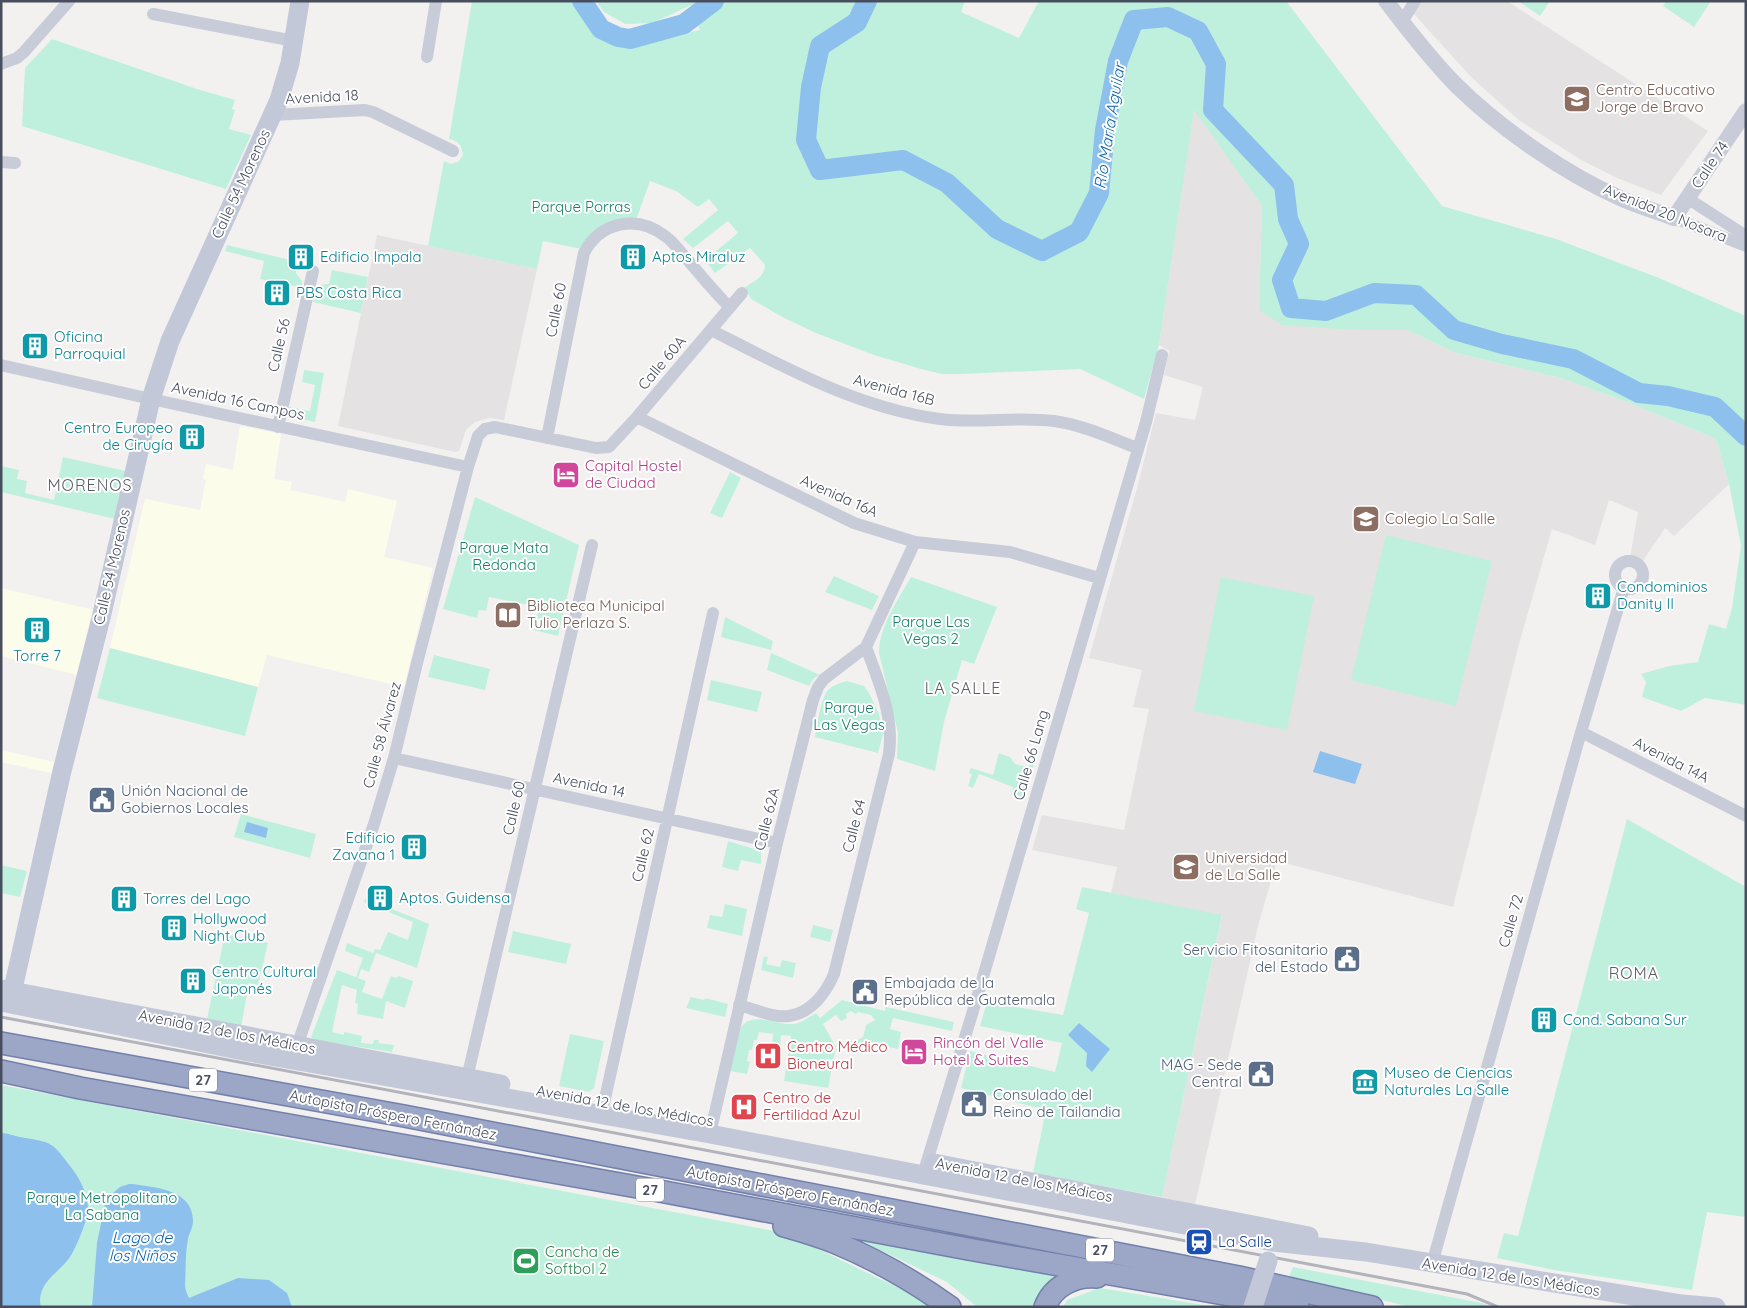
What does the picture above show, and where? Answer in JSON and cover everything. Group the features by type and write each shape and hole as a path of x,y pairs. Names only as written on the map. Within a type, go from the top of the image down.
{"highway":[{"name":"Autopista Próspero Fernández","path":"1,1044 404,1116 1239,1277 1372,1307"},
{"name":"Autopista Próspero Fernández","path":"1,1071 80,1088 1298,1307"},
{"path":"332,1132 355,1128 409,1135 412,1133 414,1125 404,1116"},
{"path":"654,1190 785,1226 836,1243 930,1292 950,1307"},
{"path":"1044,1307 1055,1290 1067,1282 1079,1278 1093,1276 1167,1283"}],"main road":[{"name":"Calle 54 Morenos","path":"6,996 101,618 151,399 170,341 273,115 285,83 300,1"},
{"name":"Avenida 12 de los Médicos","path":"6,996 297,1046 604,1103 711,1128"},
{"name":"Avenida 12 de los Médicos","path":"6,996 248,1052 711,1128 1432,1264 1682,1306 1716,1307"},
{"name":"Avenida 12 de los Médicos","path":"1274,1235 1299,1233 1366,1252"},
{"path":"1252,1307 1268,1261 1274,1235"}],"street":[{"path":"6,63 24,52 69,1"},
{"path":"427,57 436,1"},
{"name":"Avenida 20 Nosara","path":"1386,1 1457,86 1500,124 1563,167 1620,198 1746,246"},
{"path":"1402,22 1415,1"},
{"path":"153,14 294,41"},
{"name":"Avenida 18","path":"273,115 365,110 373,112 453,151"},
{"name":"Calle 74","path":"1674,218 1746,111"},
{"path":"1,162 15,163"},
{"path":"1688,198 1746,236"},
{"name":"Calle 60","path":"547,438 584,254 595,236 604,230 623,224 647,226 666,236 729,307"},
{"name":"Calle 56","path":"278,427 313,270"},
{"name":"Calle 60A","path":"547,438 603,448 612,445 742,293"},
{"name":"Avenida 16B","path":"711,330 798,375 828,388 905,412 941,419 1055,421 1075,425 1138,448"},
{"name":"Calle 66 Lang","path":"925,1168 973,1012 1138,448 1162,355"},
{"name":"Avenida 16 Campos","path":"1,364 151,399 468,467"},
{"name":"Avenida 16A","path":"637,417 854,523 915,542 1010,552 1099,578"},
{"name":"Calle 58 Álvarez","path":"297,1046 374,824 394,758 468,467 478,436 485,429 495,427 547,438"},
{"name":"Calle 62A","path":"711,1128 812,700 818,687 833,672 866,647 915,542"},
{"name":"Calle 60","path":"468,1078 592,545"},
{"name":"Calle 72","path":"1432,1264 1581,732 1624,588"},
{"name":"Calle 62","path":"604,1103 714,614"},
{"name":"Calle 64","path":"739,1005 775,1015 789,1016 799,1013 811,1006 823,995 834,974 892,736 885,701 866,647"},
{"name":"Avenida 14A","path":"1581,732 1746,816"},
{"name":"Avenida 14","path":"394,758 778,843"}],"shaded area":[{"name":"Centro Educativo Jorge de Bravo","path":"1422,1 1507,1 1708,131 1661,195 1617,178 1581,160 1520,121 1472,78 1413,13"},
{"name":"Colegio La Salle","path":"1194,109 1262,206 1259,310 1356,330 1407,330 1456,353 1561,378 1630,403 1716,439 1729,484 1674,536 1665,528 1642,562 1630,558 1638,512 1609,500 1595,545 1552,529 1519,644 1453,907 1277,861 1259,922 1195,1205 1162,1197 1222,916 1111,893 1117,867 1032,850 1042,815 1124,830 1149,709 1133,707 1142,670 1089,658 1156,413 1195,420 1203,387 1164,375 1169,351 1159,345"},
{"path":"377,235 537,269 504,420 489,418 475,422 466,430 459,451 455,452 338,426"},
{"path":"240,426 281,434 274,479 292,482 290,490 345,502 348,489 397,501 384,557 433,568 404,687 267,655 258,687 110,648 145,499 200,510 206,480 203,479 206,464 233,470"},
{"path":"1,588 94,610 77,675 1,656"},
{"path":"1,750 54,762 51,773 1,762"}],"green space":[{"name":"Parque Porras","path":"472,1 571,1 596,37 626,46 700,30 691,5 653,23 625,24 604,12 596,1 965,1 961,12 1019,38 1039,1 1286,1 1442,206 1556,239 1659,278 1746,316 1746,705 1705,698 1681,711 1642,697 1646,682 1641,674 1669,666 1698,662 1709,624 1726,629 1732,608 1741,546 1729,484 1716,439 1630,403 1561,378 1456,353 1407,330 1356,330 1282,325 1259,310 1262,206 1194,110 1159,345 1144,399 1080,369 942,374 874,355 816,333 784,318 751,299 745,287 761,276 765,265 750,248 715,273 705,260 738,233 728,221 693,248 683,239 718,210 709,199 698,207 676,191 650,181 636,220 581,249 543,241 537,269 428,246 444,161 451,164 458,162 463,155 459,144 449,139"},
{"path":"1518,1 1550,1 1540,16"},
{"path":"1667,1 1711,1 1694,27 1663,6"},
{"path":"52,39 197,89 235,100 232,109 235,110 229,129 251,135 226,189 22,126 25,68"},
{"path":"227,245 299,262 296,273 302,281 302,288 260,279 264,261 225,251"},
{"path":"332,270 368,277 361,313 313,302 319,285 329,284"},
{"path":"304,370 324,373 315,422 288,416 289,407 310,411 315,385 302,382"},
{"path":"63,457 126,471 115,519 1,492 1,466 19,470 17,479 27,481 25,493 54,500"},
{"path":"730,472 741,478 722,518 710,513"},
{"name":"Parque Mata Redonda","path":"475,497 579,545 558,636 534,630 540,603 530,601 529,605 489,597 486,611 479,610 477,618 443,609"},
{"path":"1386,535 1492,561 1456,706 1351,680"},
{"path":"834,576 879,596 872,610 825,592"},
{"name":"Parque Las Vegas 2","path":"911,577 997,607 974,664 962,660 944,722 935,771 897,759 898,733 879,653 882,633 886,623"},
{"path":"1221,577 1314,596 1287,730 1194,711"},
{"path":"725,617 773,641 771,650 721,637"},
{"path":"110,648 258,687 245,736 97,698"},
{"path":"771,653 820,675 814,678 809,686 767,670"},
{"path":"434,655 490,669 485,690 428,677"},
{"path":"711,680 762,692 757,712 707,700"},
{"name":"Parque Las Vegas","path":"847,681 864,686 879,714 883,734 878,753 815,737 823,699 828,690 839,683"},
{"path":"999,753 1010,757 1015,764 1026,767 1035,762 1021,799 1011,795 1013,787 979,774 973,788 968,786 972,774 969,773 971,768 993,775"},
{"path":"241,814 316,834 310,858 234,837"},
{"path":"1627,819 1746,887 1746,1217 1707,1212 1692,1290 1554,1270 1497,1258 1504,1233 1518,1236"},
{"path":"728,841 761,851 761,864 741,860 738,871 722,867"},
{"path":"1,865 27,871 20,897 1,893"},
{"path":"1082,887 1222,915 1162,1197 1033,1173 1046,1110 961,1088 970,1051 1055,1072 1062,1043 980,1026 987,1002 1063,1015 1089,913 1076,909"},
{"path":"365,898 429,924 417,968 376,953 369,972 361,969 358,978 366,981 362,992 382,999 391,976 397,978 398,976 413,981 405,1008 386,1001 383,1019 357,1014 358,1004 355,1003 357,990 342,985 332,1032 344,1035 344,1032 362,1036 361,1043 373,1044 374,1040 379,1040 378,1043 394,1045 392,1052 315,1040 311,1037 337,970 356,977 363,958 345,951 347,943 373,953 375,949 380,950 388,932 408,940 413,922 364,902"},
{"path":"725,904 747,909 742,936 707,928 710,915 722,917"},
{"path":"813,925 833,930 830,942 810,937"},
{"path":"513,931 571,944 566,964 508,952"},
{"path":"225,934 268,943 258,985 249,983 241,1027 207,1019"},
{"path":"764,956 768,957 766,964 780,967 782,960 796,963 793,978 761,970"},
{"path":"691,997 704,1000 705,998 728,1004 725,1017 686,1008"},
{"path":"842,1000 885,1011 886,1007 954,1022 952,1031 893,1018 890,1029 901,1032 898,1049 864,1042 861,1054 839,1049 840,1045 846,1046 848,1040 854,1042 863,1037 866,1025 875,1020 871,1015 858,1012 856,1014 851,1011 846,1014 847,1018 841,1021 836,1015 823,1024 836,1047 828,1088 784,1081 791,1036 781,1035 780,1046 772,1045 773,1034 759,1032 757,1040 754,1040 752,1050 749,1050 747,1061 750,1062 747,1074 730,1071 738,1034 742,1026 747,1022 760,1019 795,1024 816,1013 820,1018"},
{"path":"570,1034 604,1041 594,1088 589,1092 559,1086"},
{"name":"Parque Metropolitano La Sabana","path":"1,1085 785,1233 938,1307 1,1307"},
{"path":"836,1229 1062,1275 1037,1297 1035,1307 977,1307 947,1282"},
{"path":"1293,1267 1482,1303 1491,1307 1410,1307 1289,1277"},
{"path":"1100,1288 1216,1307 1063,1307 1067,1300"}],"water":[{"path":"1320,751 1362,764 1355,784 1313,772"},
{"path":"247,822 268,828 266,838 244,832"},
{"path":"1079,1023 1110,1049 1092,1072 1086,1066 1087,1053 1068,1035"},
{"name":"Lago de los Niños","path":"1,1133 44,1142 54,1147 76,1175 86,1196 88,1212 79,1240 70,1257 49,1279 41,1292 41,1307 1,1307"},
{"name":"Lago de los Niños","path":"129,1184 166,1190 180,1196 189,1206 193,1221 187,1245 185,1286 189,1298 238,1278 269,1280 287,1293 292,1307 92,1307 97,1243 105,1204 120,1187"}],"waterway":[{"name":"Río María Aguilar","path":"582,1 601,29 618,37 630,39 684,24 714,1"},
{"name":"Río María Aguilar","path":"867,1 857,22 820,46 811,87 806,140 820,170 903,160 947,183 997,229 1042,251 1079,232 1099,193 1105,130 1118,61 1134,20 1168,17 1198,31 1216,64 1213,110 1284,185 1288,219 1299,244 1282,280 1291,308 1326,311 1374,293 1416,295 1454,330 1502,344 1573,359 1639,393 1668,396 1715,407 1746,436"}],"railway":[{"path":"1,1017 1467,1294 1498,1307"}],"place":[{"name":"Centro Educativo Jorge de Bravo","path":"1577,99"},
{"name":"Edificio Impala","path":"301,257"},
{"name":"Aptos Miraluz","path":"633,257"},
{"name":"PBS Costa Rica","path":"277,293"},
{"name":"Oficina Parroquial","path":"35,346"},
{"name":"Centro Europeo de Cirugía","path":"192,437"},
{"name":"Capital Hostel de Ciudad","path":"566,475"},
{"name":"Colegio La Salle","path":"1366,519"},
{"name":"Condominios Danity II","path":"1598,596"},
{"name":"Biblioteca Municipal Tulio Perlaza S.","path":"508,615"},
{"name":"Torre 7","path":"37,630"},
{"name":"Unión Nacional de Gobiernos Locales","path":"102,800"},
{"name":"Edificio Zavana 1","path":"414,847"},
{"name":"Universidad de La Salle","path":"1186,867"},
{"name":"Aptos. Guidensa","path":"380,898"},
{"name":"Torres del Lago","path":"124,899"},
{"name":"Hollywood Night Club","path":"174,928"},
{"name":"Servicio Fitosanitario del Estado","path":"1347,959"},
{"name":"Centro Cultural Japonés","path":"193,981"},
{"name":"Embajada de la República de Guatemala","path":"865,992"},
{"name":"Cond. Sabana Sur","path":"1544,1020"},
{"name":"Rincón del Valle Hotel & Suites","path":"914,1052"},
{"name":"Centro Médico Bioneural","path":"768,1056"},
{"name":"MAG - Sede Central","path":"1261,1074"},
{"name":"Museo de Ciencias Naturales La Salle","path":"1365,1082"},
{"name":"Consulado del Reino de Tailandia","path":"974,1104"},
{"name":"Centro de Fertilidad Azul","path":"744,1107"},
{"name":"La Salle","path":"1199,1242"},
{"name":"Cancha de Softbol 2","path":"526,1261"}],"district":[{"name":"MORENOS","path":"90,485"},
{"name":"LA SALLE","path":"963,688"},
{"name":"ROMA","path":"1634,973"}]}
